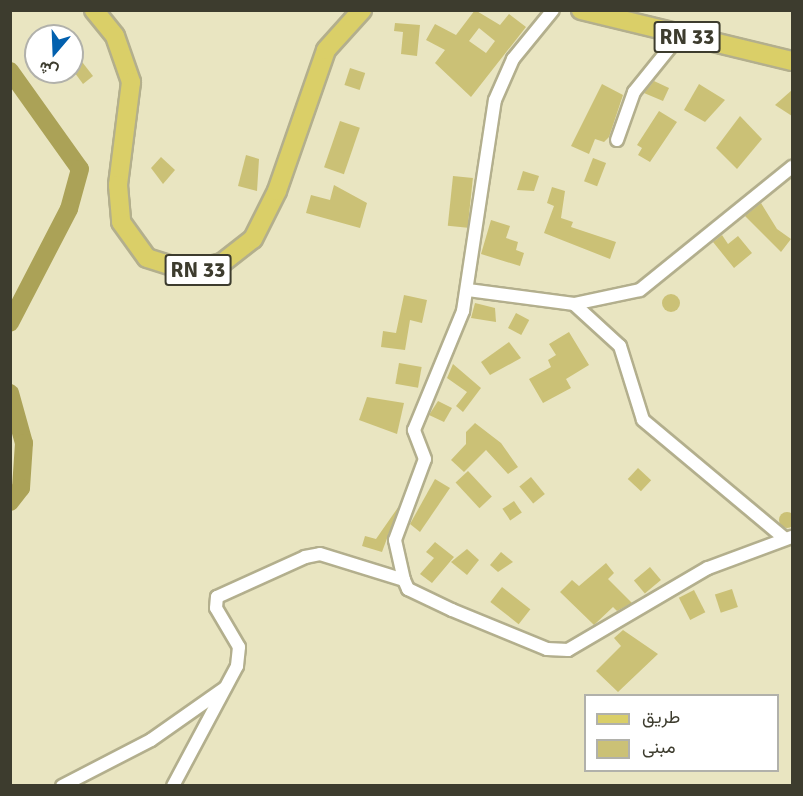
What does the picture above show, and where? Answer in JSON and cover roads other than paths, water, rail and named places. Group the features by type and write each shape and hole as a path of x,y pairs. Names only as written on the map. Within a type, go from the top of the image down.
{"main road":[{"name":"RN 33","path":"94,10 119,43 131,82 118,185 121,222 147,258 188,271 222,263 253,239 277,192 326,50 362,10"},
{"name":"RN 33","path":"581,10 792,61"}],"street":[{"path":"553,10 513,59 495,100 468,290 414,430 425,459 395,540 408,589 452,610 548,649 568,650 708,568 788,537 643,420 620,346 574,304"},
{"path":"617,140 634,92 680,35"},
{"path":"468,290 574,304 640,290 792,167"},
{"path":"173,786 227,686 239,647 216,608 217,597 227,590 320,554 404,580"},
{"path":"62,786 151,740 227,686"}],"waterway":[{"path":"10,71 80,169 69,209 10,323"},
{"path":"10,393 24,443 21,488 10,502"}]}
